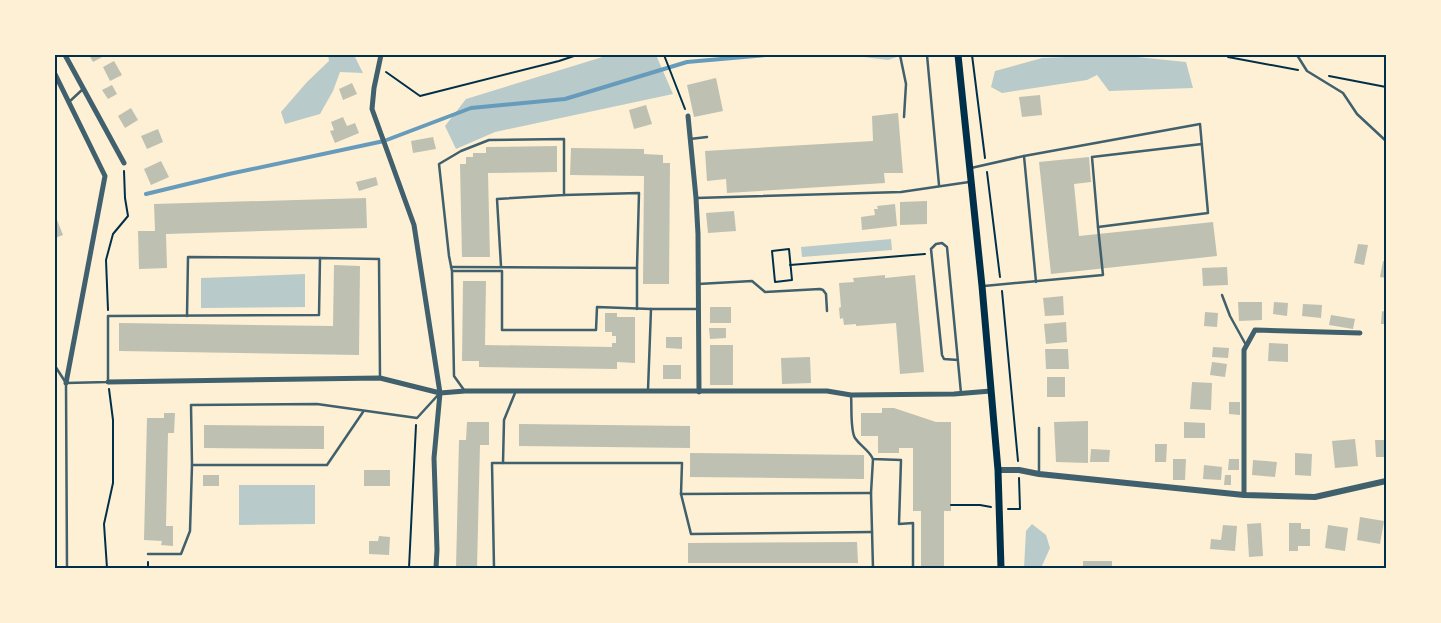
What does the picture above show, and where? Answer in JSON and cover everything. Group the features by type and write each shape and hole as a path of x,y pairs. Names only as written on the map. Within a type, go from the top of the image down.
{"main road":[{"path":"958,55 982,286 998,470 1001,568"}],"street":[{"path":"65,55 124,163"},
{"path":"381,55 372,109 414,225 440,394 434,458 436,568"},
{"path":"55,74 105,176 66,383"},
{"path":"688,116 696,198 699,392"},
{"path":"1244,495 1244,350 1255,330 1360,332"},
{"path":"108,382 380,378 440,394 465,392 827,391 851,395 991,391"},
{"path":"998,470 1019,470 1039,474 1244,495 1315,497 1386,481"}],"lane":[{"path":"900,55 906,84 904,117"},
{"path":"927,55 939,185"},
{"path":"1297,55 1307,71 1343,93 1357,114 1386,142"},
{"path":"68,102 84,88"},
{"path":"969,168 1200,124 1208,213 1098,227"},
{"path":"690,139 708,137"},
{"path":"465,392 454,376 452,271 439,164 461,151 489,140 564,139 564,195"},
{"path":"982,286 1104,275 1092,157 1202,144"},
{"path":"1024,156 1036,282"},
{"path":"696,198 901,192 939,185 971,182"},
{"path":"500,266 496,199 639,193 637,308"},
{"path":"958,360 948,361 942,355 932,253 932,246 942,243 947,247 958,360 961,393"},
{"path":"187,316 188,257 379,259 380,378"},
{"path":"66,383 108,382 108,316 319,315 320,258"},
{"path":"451,267 637,268"},
{"path":"452,271 502,270 502,330 596,330 597,307 699,309"},
{"path":"698,284 752,281 766,292 823,290 826,294 827,311"},
{"path":"1222,295 1230,316 1246,346"},
{"path":"648,392 651,309"},
{"path":"55,366 66,383 68,568"},
{"path":"503,463 504,420 514,392"},
{"path":"148,554 181,554 190,531 192,406 317,404 363,412 417,418 440,394"},
{"path":"851,395 853,432 856,439 870,452 873,459 871,493 873,568"},
{"path":"192,466 327,465 363,412"},
{"path":"1039,474 1040,428"},
{"path":"873,459 901,460 899,524 913,523 913,568"},
{"path":"540,568 494,567 492,463 682,463 682,494 691,534 872,532"},
{"path":"682,494 871,493"}],"path":[{"path":"379,67 420,96 560,61 577,55"},
{"path":"664,55 688,116"},
{"path":"108,316 106,260 113,234 128,216 124,198 124,163"},
{"path":"789,249 790,265 792,280 775,282 772,251 789,249"},
{"path":"790,265 932,253"},
{"path":"107,568 104,524 113,483 113,420 108,382"},
{"path":"409,568 417,418"},
{"path":"951,505 980,505 1000,509 1020,509"}],"shaded area":[{"path":"328,55 354,55 363,73 340,72 333,91 320,114 285,124 281,112 307,82 329,61"},
{"path":"609,55 656,55 673,94 495,132 456,149 445,126 466,99"},
{"path":"862,55 903,55 888,60 864,57"},
{"path":"1117,55 1186,62 1193,88 1109,91 1097,75 1087,80 1002,93 991,87 995,71 1042,58"},
{"path":"891,239 892,250 802,257 801,247"},
{"path":"305,274 305,307 201,308 201,278"},
{"path":"239,485 315,485 315,524 239,525"},
{"path":"1032,524 1046,535 1050,548 1041,568 1024,568 1026,531"}],"building":[{"path":"89,55 106,55 93,62"},
{"path":"114,61 122,75 110,81 103,67"},
{"path":"716,78 723,111 694,117 687,85"},
{"path":"352,83 357,94 343,100 339,89"},
{"path":"112,85 117,94 108,99 102,90"},
{"path":"1040,95 1042,115 1022,117 1019,97"},
{"path":"646,105 652,124 634,129 629,110"},
{"path":"131,108 138,120 125,128 118,116"},
{"path":"898,113 903,173 884,173 885,183 727,193 726,179 707,181 705,151 873,141 872,116"},
{"path":"343,117 347,126 355,123 359,133 335,143 330,131 334,130 331,122"},
{"path":"158,129 163,142 147,149 141,136"},
{"path":"433,137 436,149 413,153 411,141"},
{"path":"557,146 557,172 488,173 490,257 462,257 460,164 466,164 466,157 473,157 473,153 486,153 486,147"},
{"path":"571,148 644,149 644,154 663,155 663,163 670,163 669,284 643,284 644,176 570,175"},
{"path":"1089,157 1091,182 1074,184 1079,236 1213,222 1217,256 1051,274 1039,162"},
{"path":"161,161 169,177 151,185 144,169"},
{"path":"376,177 378,185 359,191 356,182"},
{"path":"366,198 367,228 166,234 167,268 139,269 138,231 155,231 154,204"},
{"path":"927,201 927,224 900,225 900,202"},
{"path":"895,204 897,226 862,230 861,217 875,215 874,209 878,209 877,206"},
{"path":"734,211 736,231 708,233 706,213"},
{"path":"55,215 63,235 55,238"},
{"path":"1358,244 1368,245 1364,265 1354,263"},
{"path":"1383,261 1386,261 1386,278 1380,277"},
{"path":"334,265 360,266 359,355 119,351 119,323 333,326"},
{"path":"1227,267 1228,285 1203,286 1202,268"},
{"path":"885,275 885,278 915,275 924,372 900,374 896,323 856,326 856,324 844,325 843,318 840,319 839,283 854,282 853,278"},
{"path":"463,281 486,281 485,345 612,347 612,343 616,343 616,336 612,336 612,332 605,332 605,313 617,313 617,317 635,317 635,363 617,362 617,369 479,367 479,361 462,361"},
{"path":"1063,296 1064,315 1045,316 1043,298"},
{"path":"1238,302 1262,302 1262,320 1239,321"},
{"path":"1274,302 1288,303 1287,316 1273,314"},
{"path":"1303,304 1322,305 1321,318 1302,316"},
{"path":"710,307 731,307 731,323 710,323"},
{"path":"1382,311 1386,312 1386,324 1381,324"},
{"path":"1205,312 1218,313 1217,327 1204,326"},
{"path":"1331,315 1355,319 1353,329 1329,325"},
{"path":"1066,322 1067,342 1046,344 1044,324"},
{"path":"709,328 726,328 726,338 710,339"},
{"path":"666,337 682,337 682,349 666,348"},
{"path":"1269,343 1288,344 1288,362 1268,361"},
{"path":"710,345 733,345 733,385 710,385"},
{"path":"1213,347 1229,348 1228,358 1212,357"},
{"path":"1045,349 1068,349 1069,369 1046,369"},
{"path":"810,357 811,383 782,384 781,358"},
{"path":"1212,362 1227,364 1225,377 1210,375"},
{"path":"663,365 681,365 681,379 663,379"},
{"path":"1047,377 1065,377 1065,397 1047,397"},
{"path":"1192,382 1212,383 1211,410 1190,409"},
{"path":"1229,402 1240,402 1240,415 1229,414"},
{"path":"882,408 894,408 936,422 951,422 951,511 944,511 944,568 921,568 921,511 913,511 913,448 899,448 899,453 878,453 878,436 861,436 861,413 882,413"},
{"path":"164,413 175,413 174,433 168,433 166,526 173,526 173,546 161,545 162,541 144,540 147,418 164,418"},
{"path":"1088,421 1088,463 1056,462 1054,422"},
{"path":"467,422 489,422 489,445 480,445 477,568 456,568 459,440 466,440"},
{"path":"1184,422 1205,423 1205,438 1184,438"},
{"path":"519,424 690,426 690,448 519,446"},
{"path":"204,425 324,426 324,449 204,448"},
{"path":"1355,439 1358,466 1335,468 1332,441"},
{"path":"1375,440 1385,440 1386,457 1376,457"},
{"path":"1155,444 1167,444 1166,462 1155,462"},
{"path":"1091,449 1110,450 1109,462 1090,462"},
{"path":"690,453 864,455 864,479 690,477"},
{"path":"1295,453 1312,454 1311,476 1295,475"},
{"path":"1173,459 1186,459 1185,480 1173,480"},
{"path":"1229,459 1239,459 1239,470 1228,470"},
{"path":"1253,460 1277,462 1275,477 1252,475"},
{"path":"1204,465 1222,467 1221,480 1203,479"},
{"path":"364,470 390,470 390,486 364,486"},
{"path":"203,475 219,475 219,486 203,486"},
{"path":"1225,475 1231,475 1231,485 1224,485"},
{"path":"1360,517 1384,521 1380,544 1357,540"},
{"path":"1261,523 1263,556 1249,557 1247,524"},
{"path":"1289,523 1301,523 1301,529 1310,529 1310,546 1298,546 1298,551 1289,551"},
{"path":"1223,525 1237,526 1235,551 1210,549 1211,539 1221,540"},
{"path":"1328,525 1348,528 1345,551 1325,548"},
{"path":"379,536 390,537 389,555 369,554 369,541 378,541"},
{"path":"857,542 858,563 688,563 688,543"},
{"path":"1083,561 1112,561 1112,568 1083,568"}],"waterway":[{"path":"146,194 384,141 471,108 565,99 687,62 766,55"}]}
